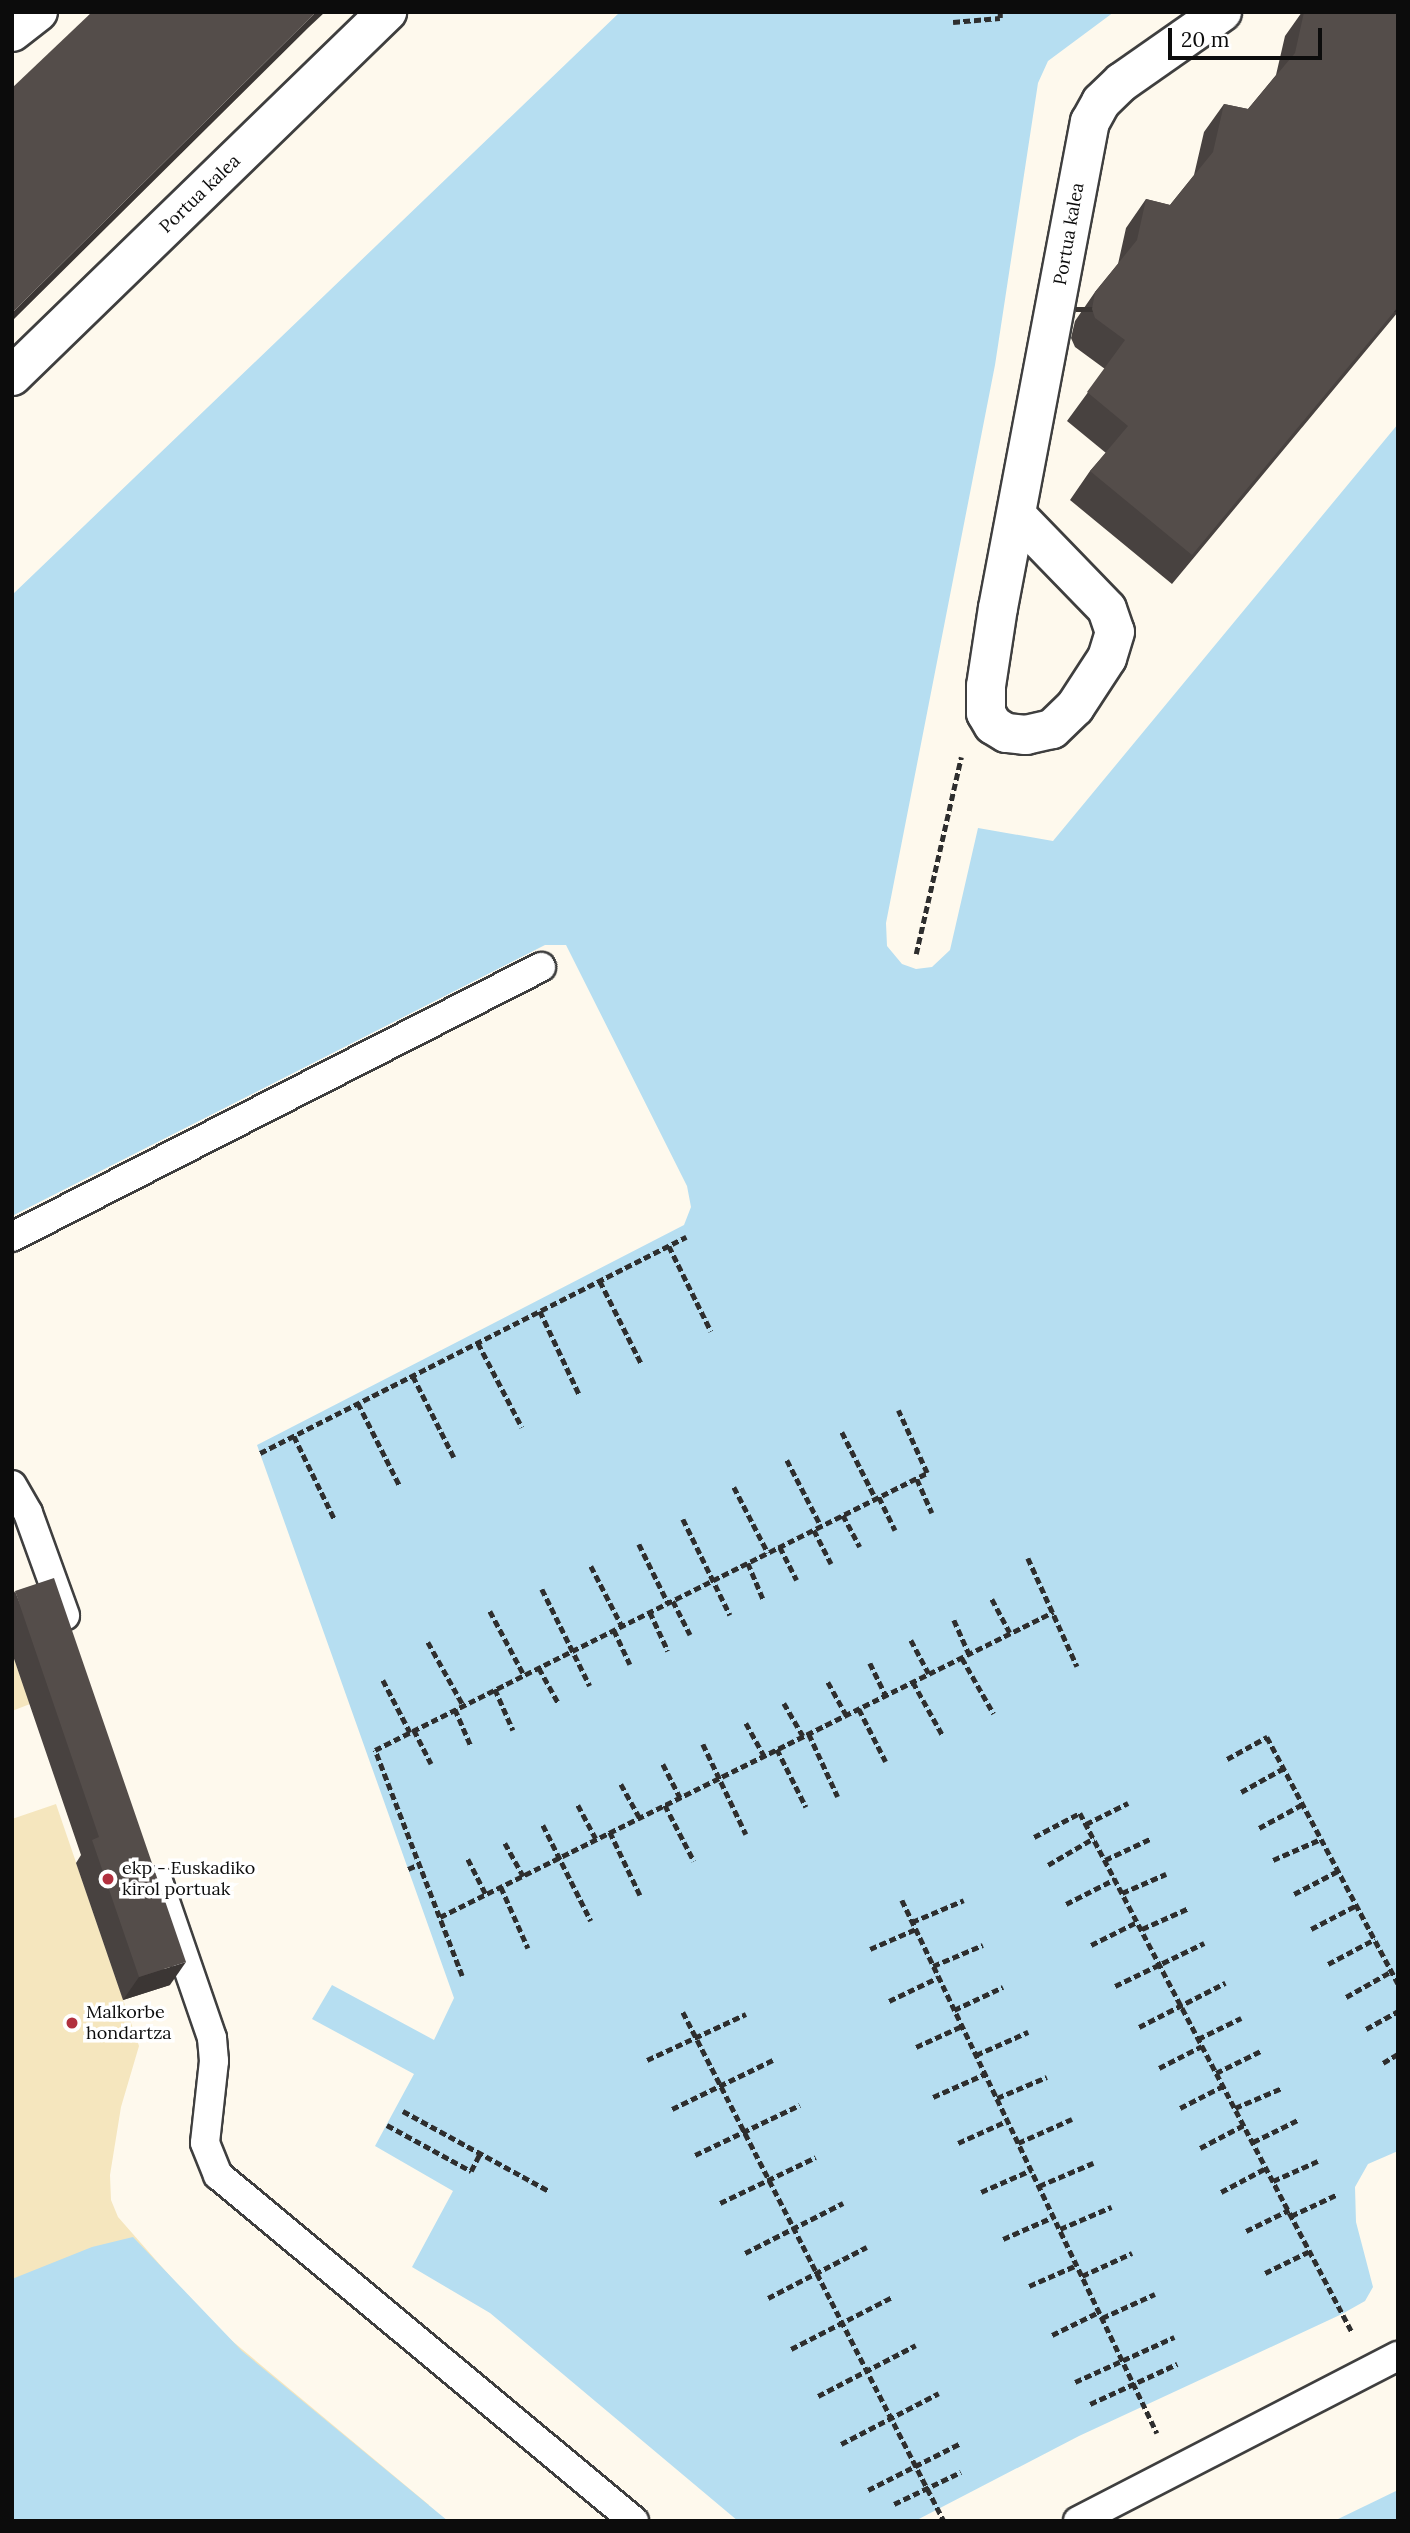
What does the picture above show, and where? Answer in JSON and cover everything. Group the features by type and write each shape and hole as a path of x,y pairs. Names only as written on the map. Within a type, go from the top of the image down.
{"street":[{"path":"12,32 38,12"},
{"name":"Portua kalea","path":"12,376 387,12"},
{"name":"Portua kalea","path":"989,720 985,698 991,649 1090,122 1101,102 1122,82 1222,12"},
{"path":"989,720 1006,733 1027,735 1052,729 1094,681 1115,632 1107,608 1017,516"}],"lane":[{"path":"12,1237 541,968"},
{"path":"12,1485 32,1523 76,1647"},
{"path":"147,1850 212,2038 214,2061 205,2143 218,2175 634,2521"},
{"path":"1078,2521 1398,2356"}],"path":[{"path":"953,22 1000,18 1000,12"},
{"path":"916,954 958,763 989,720"},
{"path":"260,1453 686,1237"},
{"path":"669,1246 711,1331"},
{"path":"600,1281 641,1363"},
{"path":"540,1311 580,1396"},
{"path":"478,1343 522,1427"},
{"path":"413,1376 454,1457"},
{"path":"358,1404 400,1486"},
{"path":"462,1976 375,1750 928,1473 898,1410"},
{"path":"842,1432 895,1530"},
{"path":"294,1436 335,1520"},
{"path":"787,1460 821,1526"},
{"path":"917,1479 932,1513"},
{"path":"734,1487 768,1553"},
{"path":"843,1516 860,1547"},
{"path":"683,1519 730,1615"},
{"path":"814,1530 831,1564"},
{"path":"639,1544 690,1636"},
{"path":"780,1547 797,1580"},
{"path":"1028,1558 1077,1666"},
{"path":"748,1563 765,1601"},
{"path":"591,1566 622,1626"},
{"path":"542,1589 590,1686"},
{"path":"992,1599 1010,1633"},
{"path":"491,1611 525,1675"},
{"path":"650,1612 668,1651"},
{"path":"440,1917 1053,1612"},
{"path":"954,1619 970,1654"},
{"path":"614,1630 630,1664"},
{"path":"911,1640 929,1674"},
{"path":"428,1642 463,1706"},
{"path":"962,1658 994,1714"},
{"path":"870,1663 886,1696"},
{"path":"539,1668 558,1702"},
{"path":"383,1680 431,1765"},
{"path":"828,1682 846,1716"},
{"path":"913,1682 943,1736"},
{"path":"495,1689 513,1730"},
{"path":"784,1703 803,1737"},
{"path":"456,1709 471,1746"},
{"path":"859,1709 886,1762"},
{"path":"746,1723 764,1756"},
{"path":"809,1734 838,1797"},
{"path":"1227,1759 1267,1737 1398,1983"},
{"path":"702,1744 746,1834"},
{"path":"777,1749 806,1807"},
{"path":"663,1764 680,1798"},
{"path":"1241,1792 1284,1768"},
{"path":"621,1784 640,1818"},
{"path":"1086,1824 1128,1803"},
{"path":"1259,1828 1303,1804"},
{"path":"578,1805 596,1839"},
{"path":"665,1805 694,1861"},
{"path":"1034,1837 1080,1813 1354,2337"},
{"path":"543,1825 591,1921"},
{"path":"610,1832 640,1895"},
{"path":"1048,1864 1094,1838"},
{"path":"1105,1860 1150,1839"},
{"path":"1273,1860 1321,1839"},
{"path":"505,1843 523,1876"},
{"path":"468,1858 485,1894"},
{"path":"408,1869 420,1864"},
{"path":"1294,1894 1338,1871"},
{"path":"1122,1893 1166,1874"},
{"path":"1066,1904 1115,1879"},
{"path":"501,1887 528,1948"},
{"path":"902,1900 1160,2437"},
{"path":"912,1922 964,1900"},
{"path":"1311,1929 1357,1905"},
{"path":"1142,1929 1189,1908"},
{"path":"1091,1945 1138,1922"},
{"path":"870,1949 916,1929"},
{"path":"1328,1964 1375,1939"},
{"path":"1115,1986 1204,1943"},
{"path":"933,1966 983,1945"},
{"path":"1346,1997 1392,1971"},
{"path":"889,2001 939,1977"},
{"path":"1139,2027 1225,1983"},
{"path":"954,2010 1003,1987"},
{"path":"683,2011 944,2521"},
{"path":"1366,2029 1398,2011"},
{"path":"647,2060 695,2035 746,2014"},
{"path":"1198,2039 1241,2018"},
{"path":"916,2047 962,2026"},
{"path":"976,2055 1028,2032"},
{"path":"1159,2068 1202,2046"},
{"path":"1216,2073 1263,2050"},
{"path":"1383,2063 1398,2054"},
{"path":"672,2109 773,2060"},
{"path":"933,2096 985,2074"},
{"path":"997,2098 1047,2077"},
{"path":"1180,2108 1223,2086"},
{"path":"1235,2108 1282,2088"},
{"path":"695,2155 800,2105"},
{"path":"403,2111 549,2190"},
{"path":"1018,2143 1072,2119"},
{"path":"1253,2142 1300,2119"},
{"path":"958,2143 1007,2121"},
{"path":"387,2125 471,2171 480,2152"},
{"path":"1200,2148 1244,2125"},
{"path":"720,2203 816,2157"},
{"path":"1273,2181 1318,2161"},
{"path":"1039,2186 1093,2163"},
{"path":"1221,2192 1266,2168"},
{"path":"981,2192 1031,2170"},
{"path":"1246,2231 1336,2195"},
{"path":"745,2253 844,2203"},
{"path":"1060,2229 1111,2207"},
{"path":"1003,2239 1054,2217"},
{"path":"768,2298 867,2247"},
{"path":"1265,2273 1310,2251"},
{"path":"1082,2276 1132,2253"},
{"path":"1029,2286 1077,2265"},
{"path":"1102,2318 1156,2294"},
{"path":"791,2349 892,2297"},
{"path":"1052,2335 1099,2312"},
{"path":"1074,2382 1174,2337"},
{"path":"818,2396 916,2345"},
{"path":"1090,2404 1177,2364"},
{"path":"841,2444 939,2393"},
{"path":"868,2490 961,2443"},
{"path":"894,2504 961,2472"}],"sand":[{"path":"12,1653 30,1704 12,1711"},
{"path":"56,1804 139,2046 121,2107 110,2175 111,2200 118,2217 213,2325 429,2505 12,2521 12,1819"}],"water":[{"path":"620,12 1114,12 1048,61 1038,83 995,365 886,923 887,946 902,964 916,969 932,967 950,950 978,828 1053,841 1398,424 1398,2151 1368,2164 1355,2187 1356,2222 1373,2287 1365,2301 1342,2314 1079,2436 915,2521 738,2521 490,2313 412,2267 453,2191 375,2146 414,2074 312,2019 332,1985 434,2040 454,1998 257,1445 684,1225 691,1207 687,1186 566,945 545,945 12,1216 12,595"},
{"path":"133,2237 242,2351 448,2521 12,2521 12,2279 92,2247"},
{"path":"1398,2490 1398,2521 1334,2521"}],"building":[{"path":"92,12 316,12 12,313 12,88"},
{"path":"1304,12 1398,12 1398,307 1192,555 1090,471 1128,426 1087,392 1125,340 1095,318 1092,309 1095,292 1137,240 1146,199 1170,205 1213,152 1224,104 1248,109 1295,53"},
{"path":"54,1578 186,1962 139,1977 92,1840 99,1837 15,1591"}],"place":[{"name":"ekp - Euskadiko kirol portuak","path":"108,1879"},
{"name":"Malkorbe hondartza","path":"72,2023"}]}
